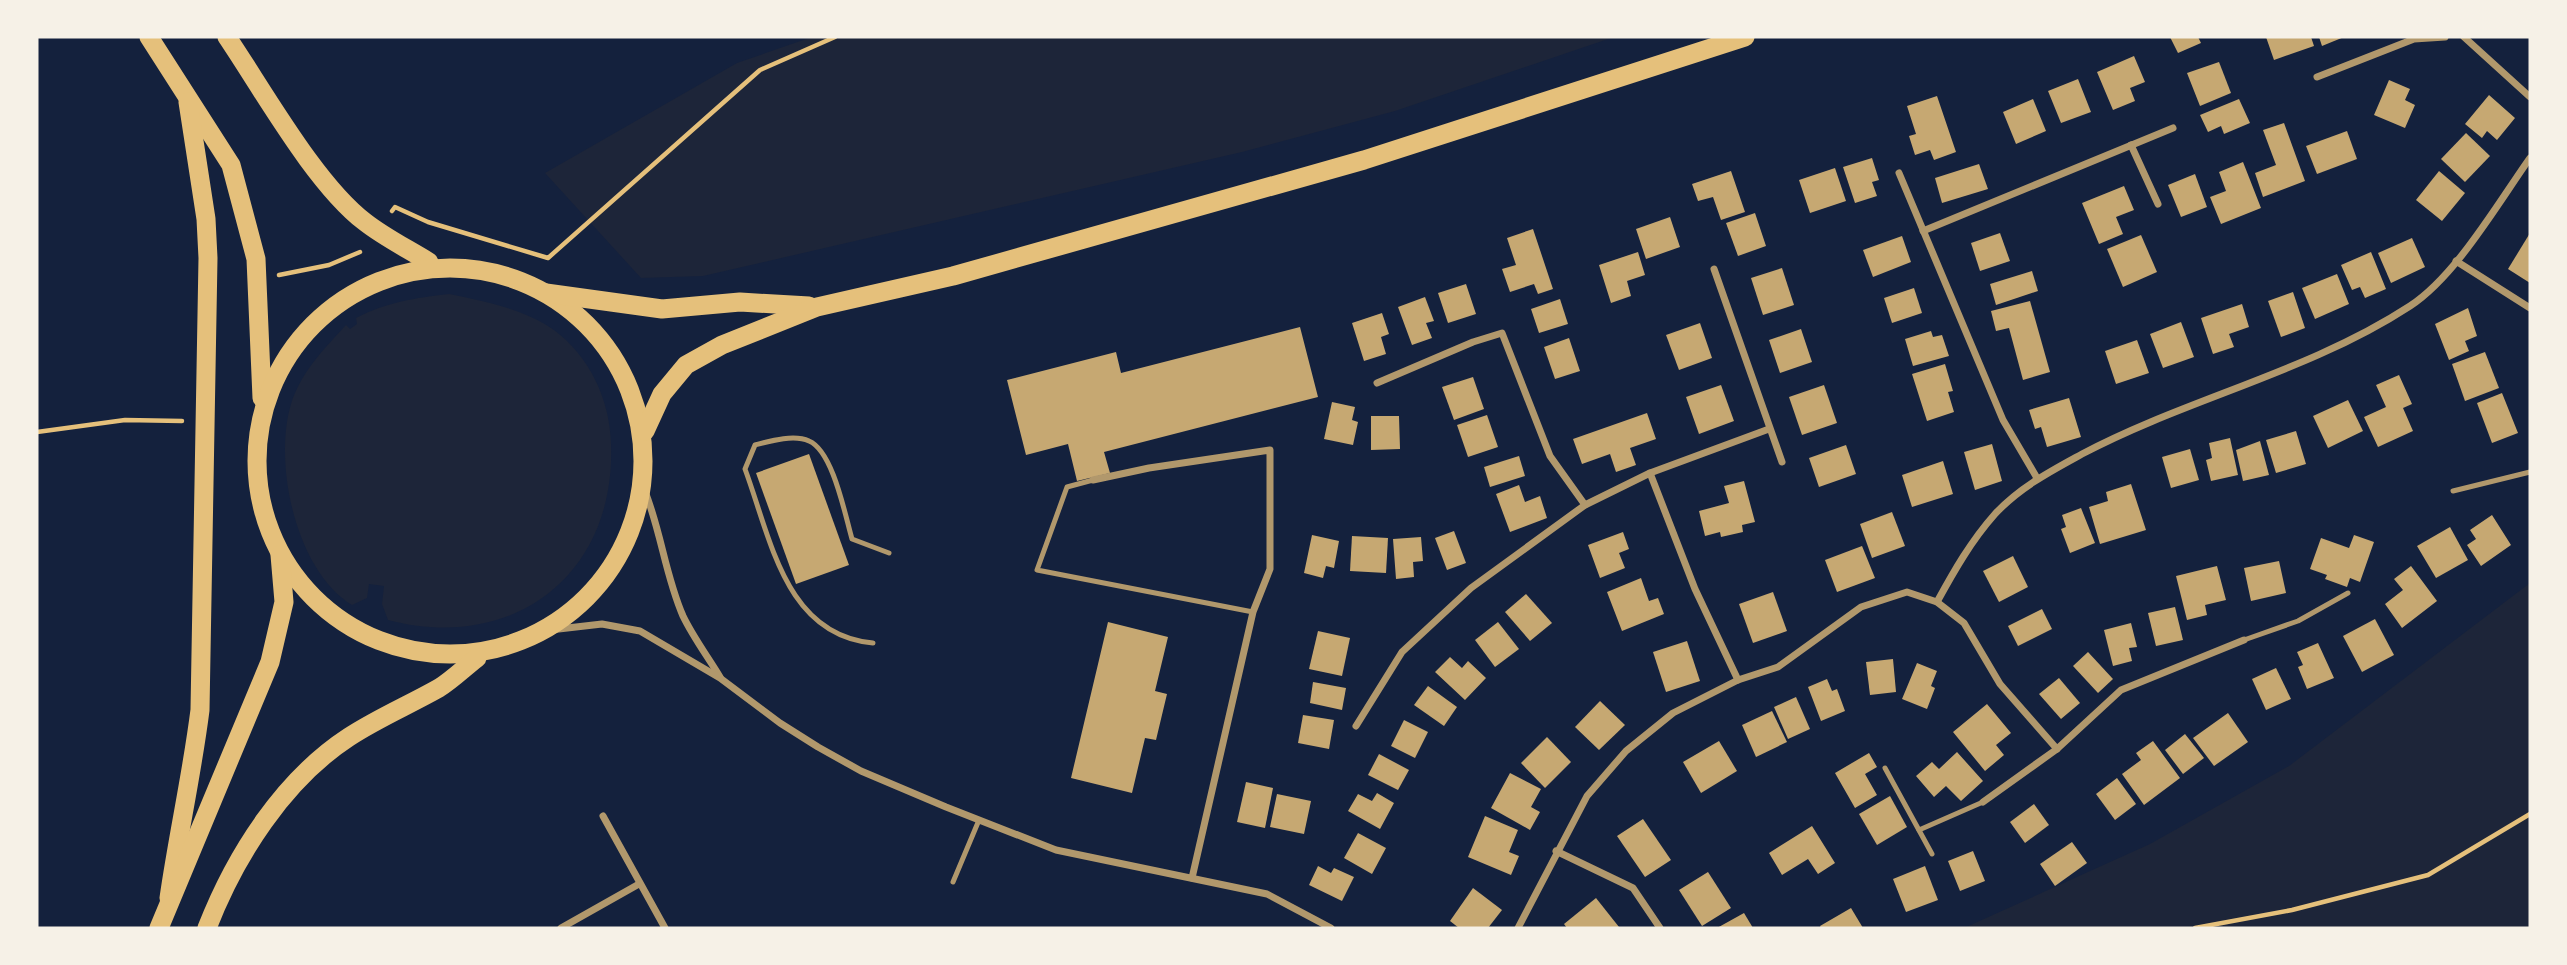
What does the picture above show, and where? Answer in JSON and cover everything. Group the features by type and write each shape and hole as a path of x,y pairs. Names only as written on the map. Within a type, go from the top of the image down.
{"highway":[{"path":"149,37 188,102 231,165 247,217 260,300 262,398 255,461 262,505 301,588 339,619 358,629 409,645 477,658 507,652 550,630 588,599 615,562 643,489 645,431 632,393 600,345 546,293"},
{"path":"227,37 318,172 341,199 364,222 429,262"},
{"path":"645,431 662,394 686,365 722,345 817,307 953,276 1364,160 1745,37"},
{"path":"169,898 180,819 193,766 200,710 208,258 206,219 188,102"},
{"path":"262,398 321,317 364,288 429,262 453,262 499,274 546,293 662,309 740,302 817,307"},
{"path":"159,928 279,634 284,602 279,544"},
{"path":"207,928 230,876 254,837 305,775 346,739 441,687 477,658"}],"street":[{"path":"2317,77 2413,39 2445,37"},
{"path":"2464,37 2530,97"},
{"path":"1923,231 2173,128"},
{"path":"2131,145 2158,204"},
{"path":"1937,602 1960,559 1996,513 2037,478 2129,429 2356,339 2413,304 2456,261 2530,158"},
{"path":"1899,173 2003,420 2037,478"},
{"path":"2456,261 2530,308"},
{"path":"1714,270 1782,462"},
{"path":"1377,383 1473,342 1502,333 1550,456 1585,505"},
{"path":"1356,726 1402,652 1471,588 1585,505 1650,473 1769,429"},
{"path":"1093,480 1149,468 1270,450 1270,569 1253,612 1192,878"},
{"path":"1650,473 1695,589 1738,680"},
{"path":"643,489 656,520 665,561 683,616 720,678"},
{"path":"1518,928 1556,850 1587,796 1626,751 1673,713 1738,680 1778,667 1861,607 1907,592 1937,602 1964,623 2000,684 2057,749"},
{"path":"550,630 602,624 640,631 720,678 779,723 861,771 1056,850 1266,894 1332,928"},
{"path":"1983,802 2057,749 2122,690 2244,640"},
{"path":"603,816 665,928"},
{"path":"1556,850 1633,888 1660,928"},
{"path":"561,928 639,884"}],"lane":[{"path":"873,643 841,637 818,625 790,591 745,469 755,445 776,440 808,440 825,454 852,539 889,553"},
{"path":"2453,491 2530,472"},
{"path":"1093,480 1067,487 1037,570 1253,612"},
{"path":"2244,640 2298,621 2348,593"},
{"path":"1885,768 1932,854"},
{"path":"1919,830 1983,802"},
{"path":"953,882 979,820"}],"path":[{"path":"392,211 395,207 428,222 548,258 760,69 835,37"},
{"path":"279,275 329,265 360,252"},
{"path":"37,432 125,420 188,421"},
{"path":"2195,928 2292,910 2428,875 2530,814"}],"shaded area":[{"path":"812,37 1614,37 1395,111 1242,152 703,276 641,278 545,173 737,63"},
{"path":"449,294 530,316 567,341 588,366 596,381 607,411 611,444 608,491 596,531 576,566 548,594 515,613 476,625 434,627 388,620 382,604 384,586 369,584 367,598 352,605 333,589 316,568 303,542 294,514 285,456 286,428 295,392 314,362 346,325 350,329 357,324 356,318 390,304"},
{"path":"2530,583 2530,928 1964,928 2150,844 2289,766"}],"building":[{"path":"2170,37 2198,37 2201,43 2178,53"},
{"path":"2266,37 2311,37 2314,46 2274,60"},
{"path":"2319,37 2344,37 2322,46"},
{"path":"2134,56 2145,82 2130,88 2135,101 2113,110 2097,72"},
{"path":"2219,62 2231,93 2200,106 2187,73"},
{"path":"2078,79 2091,112 2061,123 2048,91"},
{"path":"2389,80 2410,89 2405,100 2415,105 2405,128 2374,115"},
{"path":"2489,95 2515,118 2497,140 2487,131 2482,138 2465,124"},
{"path":"1937,96 1956,152 1934,160 1930,150 1915,155 1909,136 1916,134 1907,106"},
{"path":"2033,99 2046,131 2016,144 2003,112"},
{"path":"2239,99 2250,123 2224,134 2221,126 2208,132 2200,115"},
{"path":"2284,123 2305,181 2263,197 2255,173 2276,165 2263,130"},
{"path":"2347,131 2357,159 2317,174 2306,146"},
{"path":"2466,133 2490,156 2465,182 2441,159"},
{"path":"1872,158 1879,180 1872,182 1877,196 1855,203 1843,167"},
{"path":"2243,162 2261,208 2221,224 2210,197 2226,191 2219,172"},
{"path":"1979,164 1988,189 1942,203 1935,178"},
{"path":"1835,168 1846,201 1810,213 1799,180"},
{"path":"1731,171 1745,212 1721,220 1713,197 1698,201 1692,184"},
{"path":"2439,171 2465,193 2442,221 2416,200"},
{"path":"2195,174 2207,207 2181,217 2168,185"},
{"path":"2124,186 2134,210 2116,217 2123,234 2099,244 2082,203"},
{"path":"1755,213 1766,246 1738,256 1726,223"},
{"path":"1670,217 1680,247 1646,259 1636,229"},
{"path":"1533,229 1553,289 1538,294 1534,284 1510,292 1502,269 1516,265 1507,238"},
{"path":"2000,233 2010,261 1980,271 1971,243"},
{"path":"2530,233 2530,283 2508,269"},
{"path":"2141,235 2157,272 2123,287 2107,249"},
{"path":"1902,236 1911,262 1873,277 1863,250"},
{"path":"2412,238 2425,267 2391,283 2378,253"},
{"path":"1638,252 1645,275 1627,281 1631,296 1611,303 1599,265"},
{"path":"2371,252 2386,289 2365,298 2360,287 2352,290 2341,265"},
{"path":"1782,268 1794,305 1763,315 1751,278"},
{"path":"2032,271 2038,291 1996,305 1990,284"},
{"path":"2337,274 2349,304 2315,319 2302,288"},
{"path":"1466,284 1476,314 1448,323 1438,293"},
{"path":"1914,288 1922,313 1892,323 1884,298"},
{"path":"2293,292 2305,328 2281,337 2268,301"},
{"path":"1425,297 1434,321 1426,323 1432,338 1412,345 1398,307"},
{"path":"1560,299 1568,324 1539,333 1531,309"},
{"path":"2030,301 2050,372 2023,380 2009,328 1996,331 1991,311"},
{"path":"2242,304 2249,327 2229,334 2234,347 2213,354 2201,318"},
{"path":"2468,308 2477,336 2465,341 2469,351 2449,360 2435,324"},
{"path":"1382,313 1389,334 1381,337 1386,354 1364,361 1352,323"},
{"path":"2181,322 2194,357 2163,368 2150,334"},
{"path":"1700,323 1712,358 1679,370 1666,335"},
{"path":"1300,327 1318,397 1104,452 1110,473 1077,481 1068,444 1026,455 1007,380 1116,352 1121,373"},
{"path":"1801,329 1812,362 1780,373 1769,340"},
{"path":"1931,331 1933,337 1942,335 1949,356 1913,366 1905,339"},
{"path":"1569,338 1580,371 1555,379 1544,347"},
{"path":"2137,340 2149,373 2116,384 2105,351"},
{"path":"2485,352 2499,388 2465,401 2452,364"},
{"path":"1945,364 1953,391 1948,392 1954,412 1927,421 1912,374"},
{"path":"2399,375 2412,404 2403,408 2413,431 2378,447 2364,417 2386,407 2376,385"},
{"path":"1473,377 1484,409 1454,420 1442,387"},
{"path":"1721,385 1734,421 1699,434 1686,397"},
{"path":"1824,385 1837,423 1802,435 1789,397"},
{"path":"2502,393 2518,433 2492,443 2477,403"},
{"path":"2069,398 2081,437 2047,447 2041,427 2035,429 2029,410"},
{"path":"2348,400 2363,431 2328,448 2313,416"},
{"path":"1332,402 1355,407 1352,420 1358,422 1353,445 1324,439"},
{"path":"1647,413 1656,439 1630,448 1636,465 1616,472 1610,454 1582,464 1573,439"},
{"path":"1487,415 1498,447 1468,457 1457,425"},
{"path":"1371,416 1399,416 1400,449 1371,450"},
{"path":"2296,431 2306,464 2276,473 2266,440"},
{"path":"2230,438 2238,475 2211,481 2206,460 2212,458 2209,443"},
{"path":"2260,441 2269,475 2243,481 2236,450"},
{"path":"1992,444 2002,481 1975,490 1964,452"},
{"path":"1846,445 1856,474 1819,487 1809,458"},
{"path":"2190,449 2199,480 2171,488 2162,457"},
{"path":"809,454 849,565 796,584 756,473"},
{"path":"1519,456 1525,476 1490,487 1484,467"},
{"path":"1943,461 1953,494 1912,507 1902,475"},
{"path":"1744,481 1755,522 1742,525 1743,532 1721,537 1720,532 1705,536 1699,511 1729,503 1724,486"},
{"path":"2131,484 2146,530 2100,544 2089,507 2108,501 2106,492"},
{"path":"1519,485 1525,502 1540,496 1547,518 1510,532 1496,494"},
{"path":"2081,508 2095,543 2070,553 2061,529 2066,527 2062,515"},
{"path":"1892,512 1905,546 1872,558 1860,524"},
{"path":"2492,515 2511,545 2481,566 2467,545 2476,539 2470,530"},
{"path":"2450,527 2468,560 2436,578 2417,546"},
{"path":"1454,531 1466,563 1447,570 1435,538"},
{"path":"1623,532 1629,549 1619,553 1625,568 1600,578 1588,545"},
{"path":"1312,535 1339,541 1334,568 1326,566 1323,578 1304,573"},
{"path":"2354,535 2374,542 2360,582 2350,578 2347,587 2325,579 2327,575 2310,569 2321,538 2349,548"},
{"path":"1352,536 1388,538 1386,573 1350,571"},
{"path":"1421,537 1423,561 1413,562 1414,577 1396,579 1393,539"},
{"path":"1862,546 1875,578 1837,592 1825,560"},
{"path":"2013,556 2028,587 1999,602 1983,571"},
{"path":"2279,561 2286,593 2251,601 2244,568"},
{"path":"2217,566 2226,600 2205,605 2207,615 2187,620 2176,576"},
{"path":"2411,566 2437,601 2402,628 2385,604 2403,590 2394,579"},
{"path":"1641,578 1649,601 1658,598 1664,614 1622,631 1607,592"},
{"path":"1773,592 1787,631 1753,643 1739,604"},
{"path":"1526,594 1552,623 1530,641 1505,612"},
{"path":"2175,607 2183,640 2156,646 2148,613"},
{"path":"2042,609 2052,629 2018,646 2008,626"},
{"path":"2375,619 2394,655 2362,672 2343,636"},
{"path":"1108,622 1168,637 1155,691 1167,694 1156,740 1145,738 1132,793 1071,778"},
{"path":"1498,622 1519,649 1495,667 1475,640"},
{"path":"2131,623 2137,647 2129,648 2132,661 2113,666 2104,630"},
{"path":"1318,631 1350,638 1342,676 1309,669"},
{"path":"1687,641 1700,681 1666,692 1653,652"},
{"path":"2318,643 2334,678 2307,689 2298,667 2303,665 2297,652"},
{"path":"2088,652 2113,679 2098,693 2073,666"},
{"path":"1450,657 1462,668 1468,661 1486,678 1465,700 1435,672"},
{"path":"1893,659 1896,692 1870,695 1866,662"},
{"path":"1917,663 1937,671 1931,686 1935,688 1927,709 1902,699"},
{"path":"2276,668 2291,699 2266,710 2252,679"},
{"path":"2059,678 2080,703 2061,719 2039,694"},
{"path":"1827,679 1832,691 1837,689 1845,711 1821,721 1808,687"},
{"path":"1313,682 1346,688 1342,710 1310,703"},
{"path":"1428,686 1457,707 1444,726 1414,705"},
{"path":"1796,697 1810,729 1788,739 1774,707"},
{"path":"1600,701 1625,725 1599,750 1575,727"},
{"path":"1987,704 2011,733 1996,745 2004,755 1985,771 1953,732"},
{"path":"1772,711 1787,742 1756,757 1742,725"},
{"path":"2228,713 2248,742 2214,766 2193,738"},
{"path":"1303,715 1334,720 1329,749 1298,743"},
{"path":"1404,720 1428,732 1415,758 1391,746"},
{"path":"2185,734 2204,758 2183,774 2165,750"},
{"path":"1547,737 1571,762 1545,788 1521,763"},
{"path":"1719,741 1737,771 1701,793 1683,762"},
{"path":"2153,741 2180,778 2144,805 2122,774 2141,760 2136,753"},
{"path":"1957,752 1983,781 1961,801 1946,786 1934,797 1916,776 1932,762 1939,769"},
{"path":"1869,753 1877,767 1865,774 1877,795 1855,808 1835,773"},
{"path":"1379,754 1409,770 1398,790 1368,775"},
{"path":"1510,773 1541,789 1531,807 1540,812 1530,830 1491,808"},
{"path":"2117,778 2136,804 2115,820 2096,794"},
{"path":"1246,782 1273,788 1265,828 1237,822"},
{"path":"1377,793 1394,803 1380,829 1348,811 1358,794 1372,801"},
{"path":"1277,794 1311,801 1304,834 1270,827"},
{"path":"1890,796 1907,827 1877,845 1859,814"},
{"path":"2034,804 2049,825 2025,843 2010,822"},
{"path":"1485,816 1518,830 1509,852 1519,856 1511,875 1468,857"},
{"path":"1643,819 1671,860 1645,877 1617,836"},
{"path":"1812,826 1835,863 1818,874 1808,859 1782,875 1769,853"},
{"path":"1358,833 1386,848 1372,874 1344,858"},
{"path":"2072,842 2087,863 2055,886 2040,864"},
{"path":"1973,851 1985,881 1960,891 1948,861"},
{"path":"1318,866 1331,873 1334,868 1354,877 1342,901 1309,885"},
{"path":"1925,866 1938,900 1906,912 1893,879"},
{"path":"1708,872 1731,908 1702,926 1679,890"},
{"path":"1473,888 1502,910 1488,928 1459,928 1450,921"},
{"path":"1596,898 1619,927 1567,928 1564,924"},
{"path":"1851,908 1863,928 1821,928 1820,926"},
{"path":"1744,913 1753,928 1717,928"}]}
